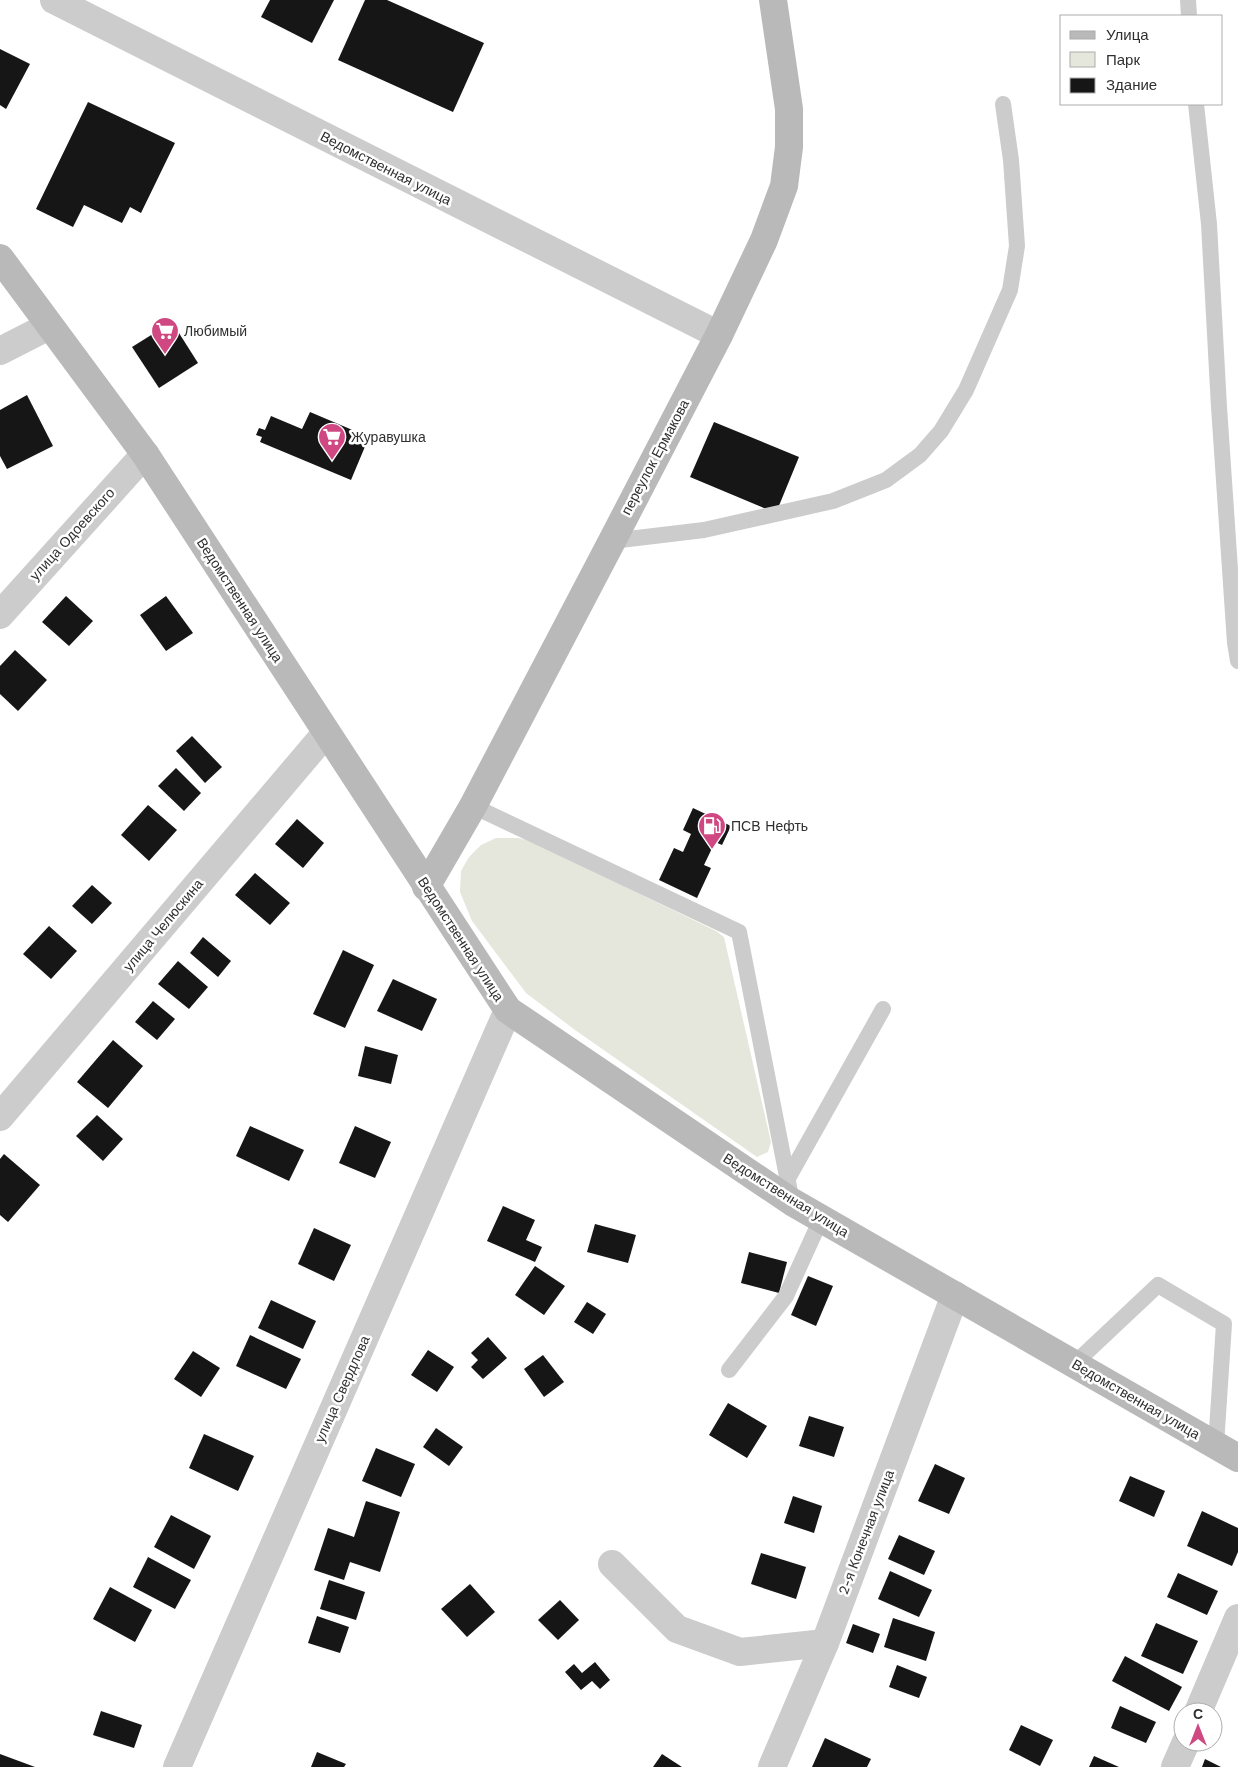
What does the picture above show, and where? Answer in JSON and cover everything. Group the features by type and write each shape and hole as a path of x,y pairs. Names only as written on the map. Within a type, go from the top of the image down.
{"main road":[{"name":"переулок Ермакова","path":"426,887 473,806 612,541 719,335 764,240 784,186 789,148 789,109 773,0"},
{"name":"Ведомственная улица","path":"0,258 145,454 508,1010 790,1191 821,1219 1227,1451"}],"street":[{"name":"Ведомственная улица","path":"54,0 719,335"},
{"path":"0,351 49,326"},
{"name":"улица Одоевского","path":"0,615 145,454"},
{"name":"улица Челюскина","path":"0,1117 326,733"},
{"name":"улица Свердлова","path":"177,1767 508,1010"},
{"name":"2-я Конечная улица","path":"772,1767 825,1643 955,1295"},
{"path":"612,1564 677,1629 740,1652 825,1643"},
{"path":"1202,1702 1238,1618"},
{"path":"1175,1767 1182,1752"}],"lane":[{"path":"1188,0 1189,15"},
{"path":"612,541 704,530 833,500 886,480 920,455 941,431 966,390 1010,290 1018,246 1011,160 1003,104"},
{"path":"1196,105 1209,224 1220,427 1235,643 1238,662"},
{"path":"473,806 739,932 790,1191"},
{"path":"790,1191 883,1010"},
{"path":"728,1370 786,1296 821,1219"},
{"path":"1074,1364 1158,1285 1224,1324 1227,1451"}],"green space":[{"path":"496,838 518,838 531,841 716,931 724,937 771,1142 768,1152 757,1157 575,1030 526,993 472,921 460,892 461,871 469,857 481,845"}],"building":[{"path":"270,0 334,0 312,43 261,17"},
{"path":"365,0 387,0 484,43 453,112 338,60"},
{"path":"0,49 30,64 6,109 0,105"},
{"path":"88,102 175,143 141,213 130,207 122,223 84,205 73,227 36,209"},
{"name":"Любимый","path":"172,322 198,363 159,388 132,347"},
{"path":"27,395 53,446 7,469 0,456 0,410"},
{"name":"Журавушка","path":"310,412 369,437 351,480 260,442 262,437 256,435 259,428 265,430 271,416 302,429"},
{"path":"714,422 799,457 776,513 690,477"},
{"path":"66,596 93,621 69,646 42,622"},
{"path":"166,596 193,633 166,651 140,615"},
{"path":"15,650 47,680 18,711 0,694 0,666"},
{"path":"192,736 222,767 205,783 176,751"},
{"path":"176,768 201,793 184,811 158,786"},
{"path":"148,805 177,830 149,861 121,835"},
{"path":"693,808 731,826 722,845 715,842 704,865 711,868 697,898 659,880 674,848 683,852 691,834 683,830"},
{"path":"297,819 324,843 303,868 275,844"},
{"path":"255,873 290,903 270,925 235,895"},
{"path":"92,885 112,903 92,924 72,906"},
{"path":"49,926 77,951 51,979 23,954"},
{"path":"203,937 231,961 218,977 190,953"},
{"path":"343,950 374,965 345,1028 313,1014"},
{"path":"178,961 208,987 189,1009 158,984"},
{"path":"393,979 437,999 422,1031 377,1011"},
{"path":"153,1001 175,1019 157,1040 135,1022"},
{"path":"113,1040 143,1066 108,1108 77,1082"},
{"path":"365,1046 398,1055 391,1084 358,1076"},
{"path":"97,1115 123,1139 103,1161 76,1136"},
{"path":"250,1126 304,1150 289,1181 236,1156"},
{"path":"355,1126 391,1142 375,1178 339,1163"},
{"path":"4,1154 40,1185 8,1222 0,1215 0,1159"},
{"path":"503,1206 535,1220 526,1240 542,1247 535,1262 487,1241"},
{"path":"595,1224 636,1235 628,1263 587,1252"},
{"path":"314,1228 351,1245 334,1281 298,1264"},
{"path":"749,1252 787,1262 779,1293 741,1283"},
{"path":"535,1266 565,1286 544,1315 515,1295"},
{"path":"808,1276 833,1286 816,1326 791,1315"},
{"path":"271,1300 316,1321 303,1349 258,1328"},
{"path":"587,1302 606,1314 593,1334 574,1322"},
{"path":"250,1335 301,1359 286,1389 236,1366"},
{"path":"488,1337 507,1358 483,1379 471,1367 478,1360 471,1353"},
{"path":"428,1350 454,1367 437,1392 411,1375"},
{"path":"193,1351 220,1368 201,1397 174,1379"},
{"path":"543,1355 564,1382 544,1397 524,1369"},
{"path":"728,1403 767,1426 747,1458 709,1435"},
{"path":"809,1416 844,1427 834,1457 799,1446"},
{"path":"436,1428 463,1447 449,1466 423,1447"},
{"path":"204,1434 254,1456 238,1491 189,1468"},
{"path":"376,1448 415,1464 401,1497 362,1481"},
{"path":"935,1464 965,1478 949,1514 918,1501"},
{"path":"1130,1476 1165,1491 1154,1517 1119,1501"},
{"path":"793,1496 822,1506 814,1533 784,1523"},
{"path":"366,1501 400,1512 380,1572 350,1562 344,1580 314,1570 328,1528 354,1537"},
{"path":"1202,1511 1238,1528 1238,1552 1232,1566 1187,1546"},
{"path":"171,1515 211,1536 194,1569 154,1547"},
{"path":"899,1535 935,1551 924,1575 888,1559"},
{"path":"761,1553 806,1567 796,1599 751,1584"},
{"path":"148,1557 191,1580 175,1609 133,1587"},
{"path":"890,1571 932,1590 919,1617 878,1599"},
{"path":"1178,1573 1218,1591 1207,1615 1167,1597"},
{"path":"329,1580 365,1592 356,1620 320,1609"},
{"path":"470,1584 495,1612 467,1637 441,1609"},
{"path":"110,1587 152,1610 135,1642 93,1619"},
{"path":"560,1600 579,1620 558,1640 538,1620"},
{"path":"317,1616 349,1627 340,1653 308,1643"},
{"path":"893,1618 935,1632 926,1661 884,1647"},
{"path":"1156,1623 1198,1641 1183,1674 1141,1656"},
{"path":"853,1624 880,1634 873,1653 846,1643"},
{"path":"1125,1656 1182,1687 1169,1711 1112,1681"},
{"path":"595,1662 610,1680 600,1689 592,1681 581,1690 565,1672 574,1664 582,1673"},
{"path":"897,1665 927,1677 919,1698 889,1687"},
{"path":"1120,1706 1156,1722 1146,1743 1111,1728"},
{"path":"101,1711 142,1725 134,1748 93,1735"},
{"path":"1021,1725 1053,1740 1040,1766 1009,1750"},
{"path":"825,1738 871,1759 867,1767 812,1767"},
{"path":"317,1752 346,1764 344,1767 311,1767"},
{"path":"0,1754 35,1767 0,1767"},
{"path":"662,1754 682,1767 653,1767"},
{"path":"1094,1756 1119,1767 1089,1767"},
{"path":"1205,1759 1221,1767 1202,1767"}],"place":[{"name":"Любимый","path":"165,355"},
{"name":"Журавушка","path":"332,461"},
{"name":"ПСВ Нефть","path":"712,850"}]}
